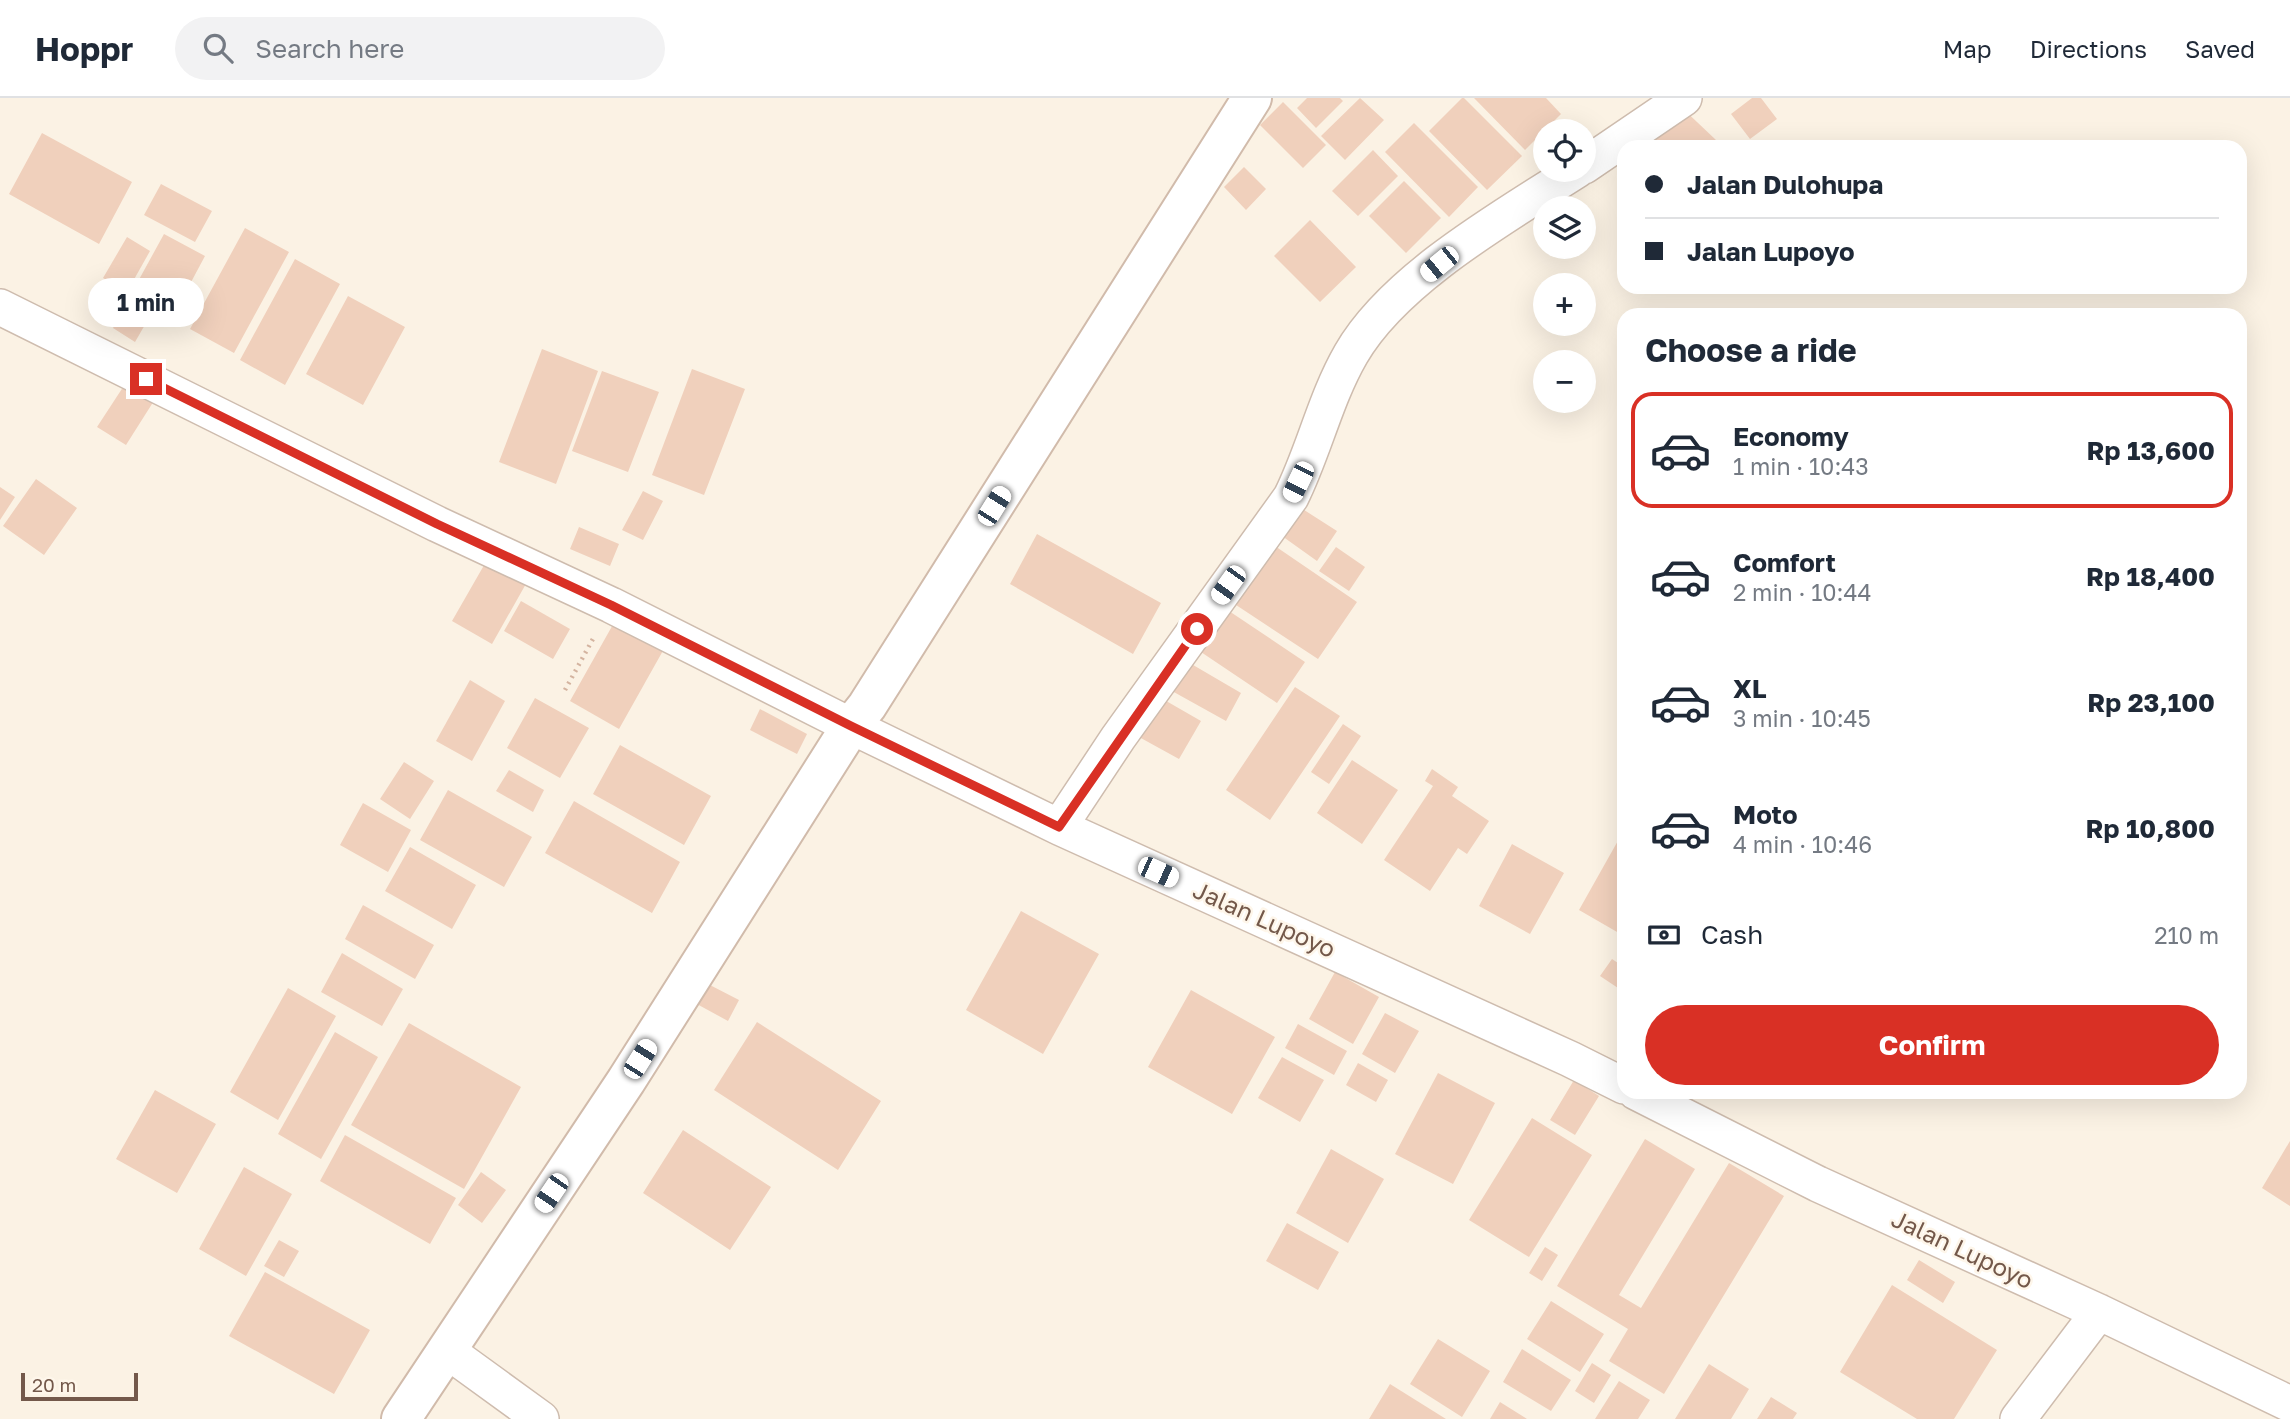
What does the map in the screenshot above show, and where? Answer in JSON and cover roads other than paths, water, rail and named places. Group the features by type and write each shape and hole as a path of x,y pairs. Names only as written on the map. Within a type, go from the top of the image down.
{"street":[{"path":"401,1419 626,1081 1251,98"},
{"path":"1622,140 1684,98"},
{"path":"1596,158 1617,144"},
{"path":"1059,827 1126,727 1291,497 1306,468 1351,354 1386,307 1456,249 1559,182"},
{"name":"Jalan Lupoyo","path":"0,307 437,524 611,605 866,706 1059,827 1617,1082"},
{"name":"Jalan Lupoyo","path":"1650,1099 1818,1184 2099,1312 2290,1404"},
{"path":"2018,1419 2099,1312"},
{"path":"446,1350 541,1419"}]}
